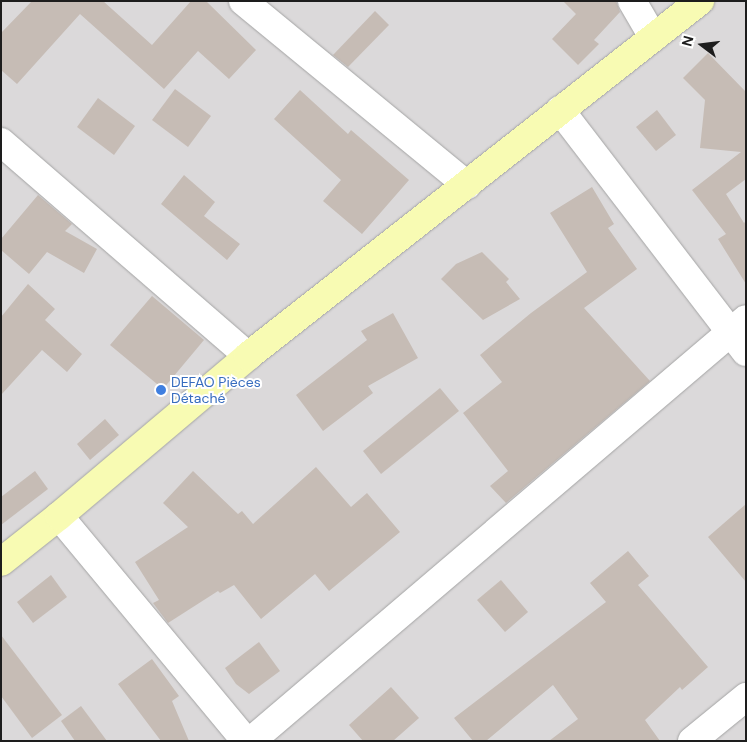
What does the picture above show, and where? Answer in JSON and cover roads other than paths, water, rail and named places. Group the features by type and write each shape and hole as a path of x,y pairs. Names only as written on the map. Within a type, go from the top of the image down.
{"street":[{"path":"243,1 467,185"},
{"path":"632,1 653,37"},
{"path":"1,562 59,516 248,356 700,1"},
{"path":"251,741 740,335 560,110"},
{"path":"1,142 248,356"},
{"path":"59,516 246,741"},
{"path":"692,741 746,697"}],"place":[{"name":"DEFAO Pièces Détaché","path":"161,390"}]}
